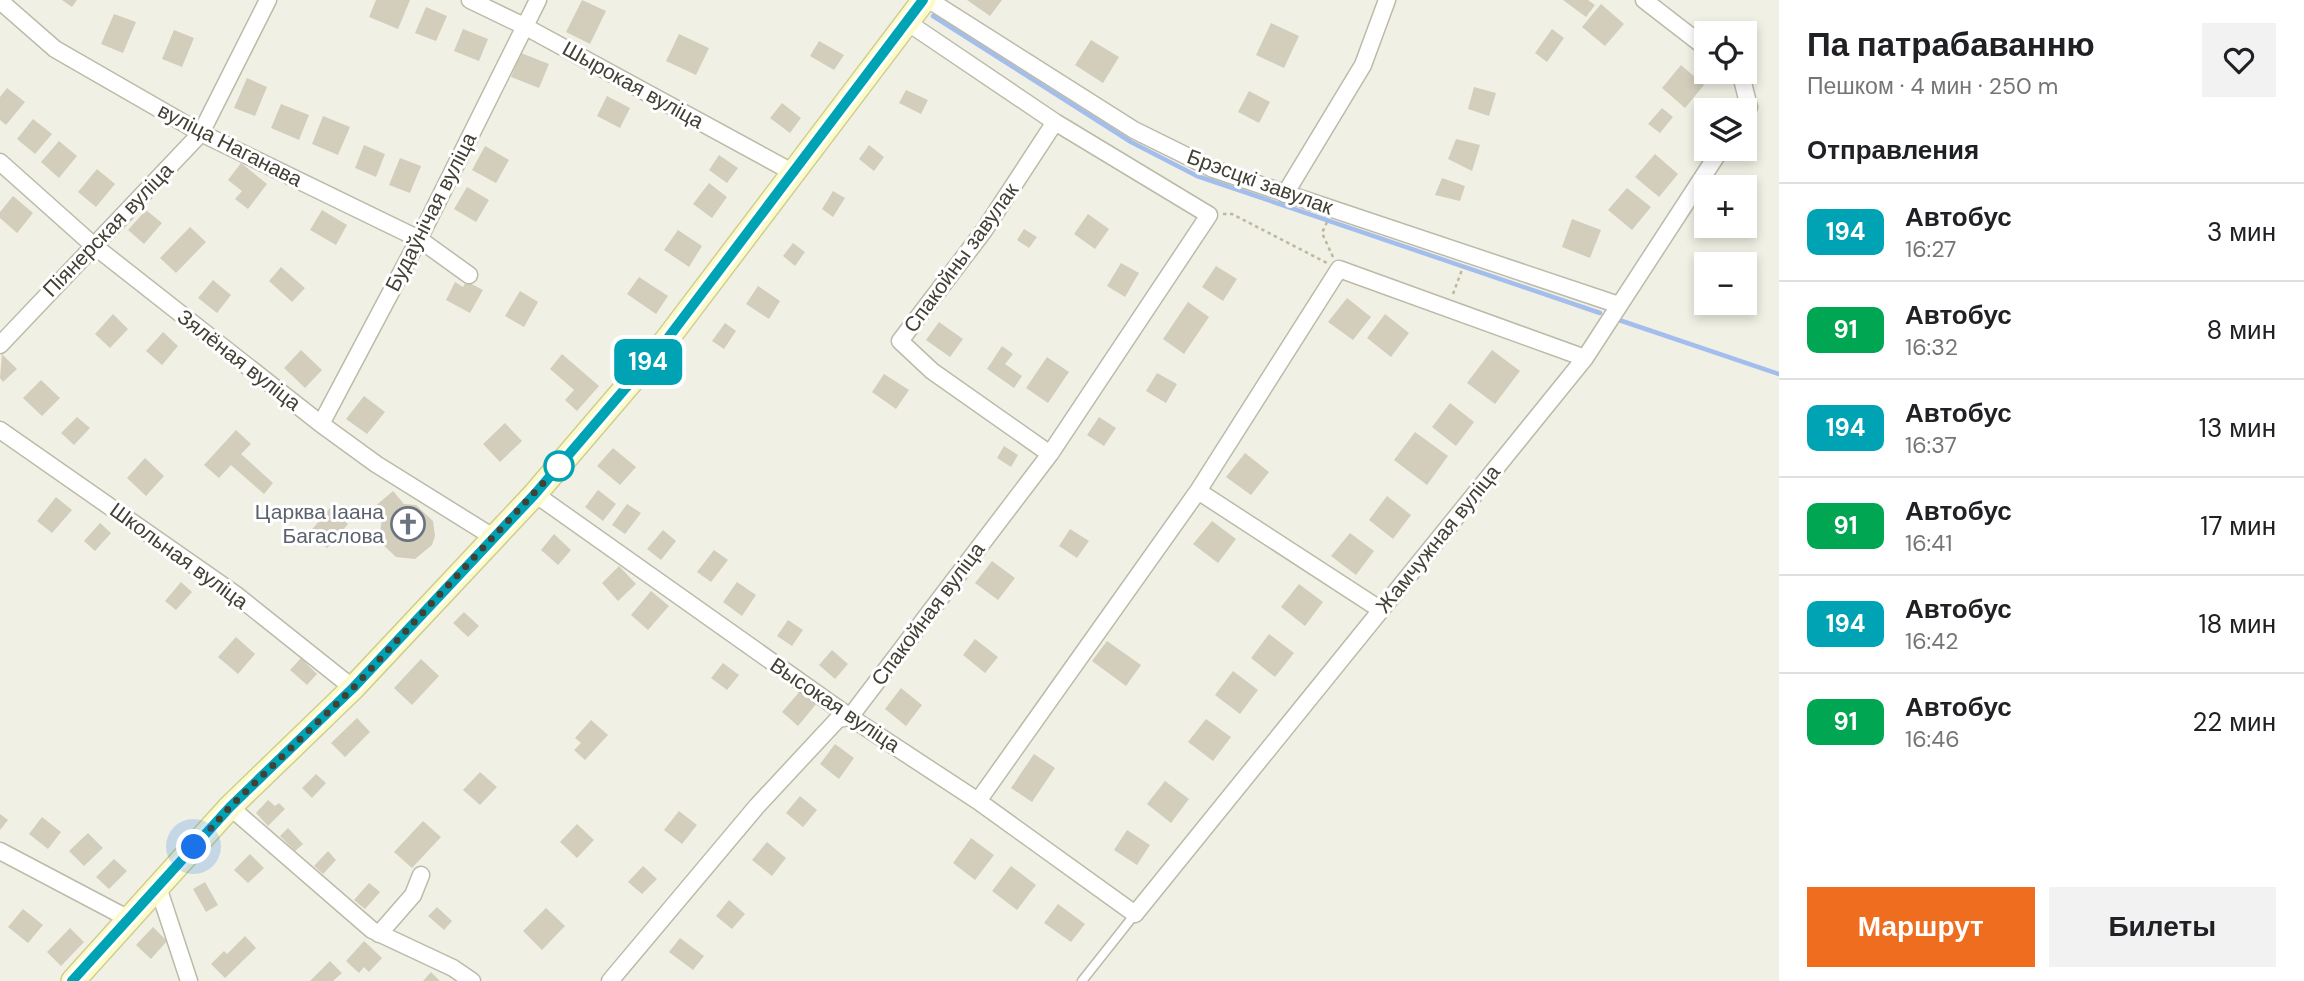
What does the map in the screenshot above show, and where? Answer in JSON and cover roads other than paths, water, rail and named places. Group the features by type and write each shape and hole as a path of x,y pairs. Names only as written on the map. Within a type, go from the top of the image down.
{"street":[{"name":"Піянерская вуліца","path":"0,345 201,133 268,0"},
{"name":"Шырокая вуліца","path":"470,0 524,26 794,173"},
{"name":"Будаўнічая вуліца","path":"321,424 419,239 538,0"},
{"path":"72,981 230,807 353,688 535,494 665,342 926,0"},
{"name":"Брэсцкі завулак","path":"926,0 1134,130 1213,169 1619,305"},
{"path":"1285,194 1363,65 1387,0"},
{"path":"1644,0 1694,39"},
{"name":"вуліца Наганава","path":"0,1 55,49 201,133 419,239 469,275"},
{"path":"907,22 1055,122"},
{"name":"Спакойная вуліца","path":"610,981 757,806 838,719 850,717 1051,454 1209,215 1055,122"},
{"name":"Спакойны завулак","path":"1051,454 932,371 900,341 983,232 1055,122"},
{"name":"Жамчужная вуліца","path":"1135,914 1584,358 1713,161"},
{"name":"Зялёная вуліца","path":"0,162 93,245 321,424 376,464 493,537"},
{"path":"978,801 1198,491 1339,270 1584,358"},
{"name":"Школьная вуліца","path":"0,429 235,594 353,688"},
{"path":"1198,491 1381,610"},
{"name":"Высокая вуліца","path":"535,494 850,717 978,801 1135,914"},
{"path":"230,807 379,934 453,968 472,981"},
{"path":"0,851 129,919"},
{"path":"379,934 413,895 421,875"},
{"path":"158,887 189,981"}],"lane":[{"path":"1082,981 1135,914"}],"waterway":[{"path":"933,16 1131,142 1197,176 1600,313"},
{"path":"1619,320 1779,374"}],"place":[{"name":"Царква Іаана Багаслова","path":"408,524"}]}
